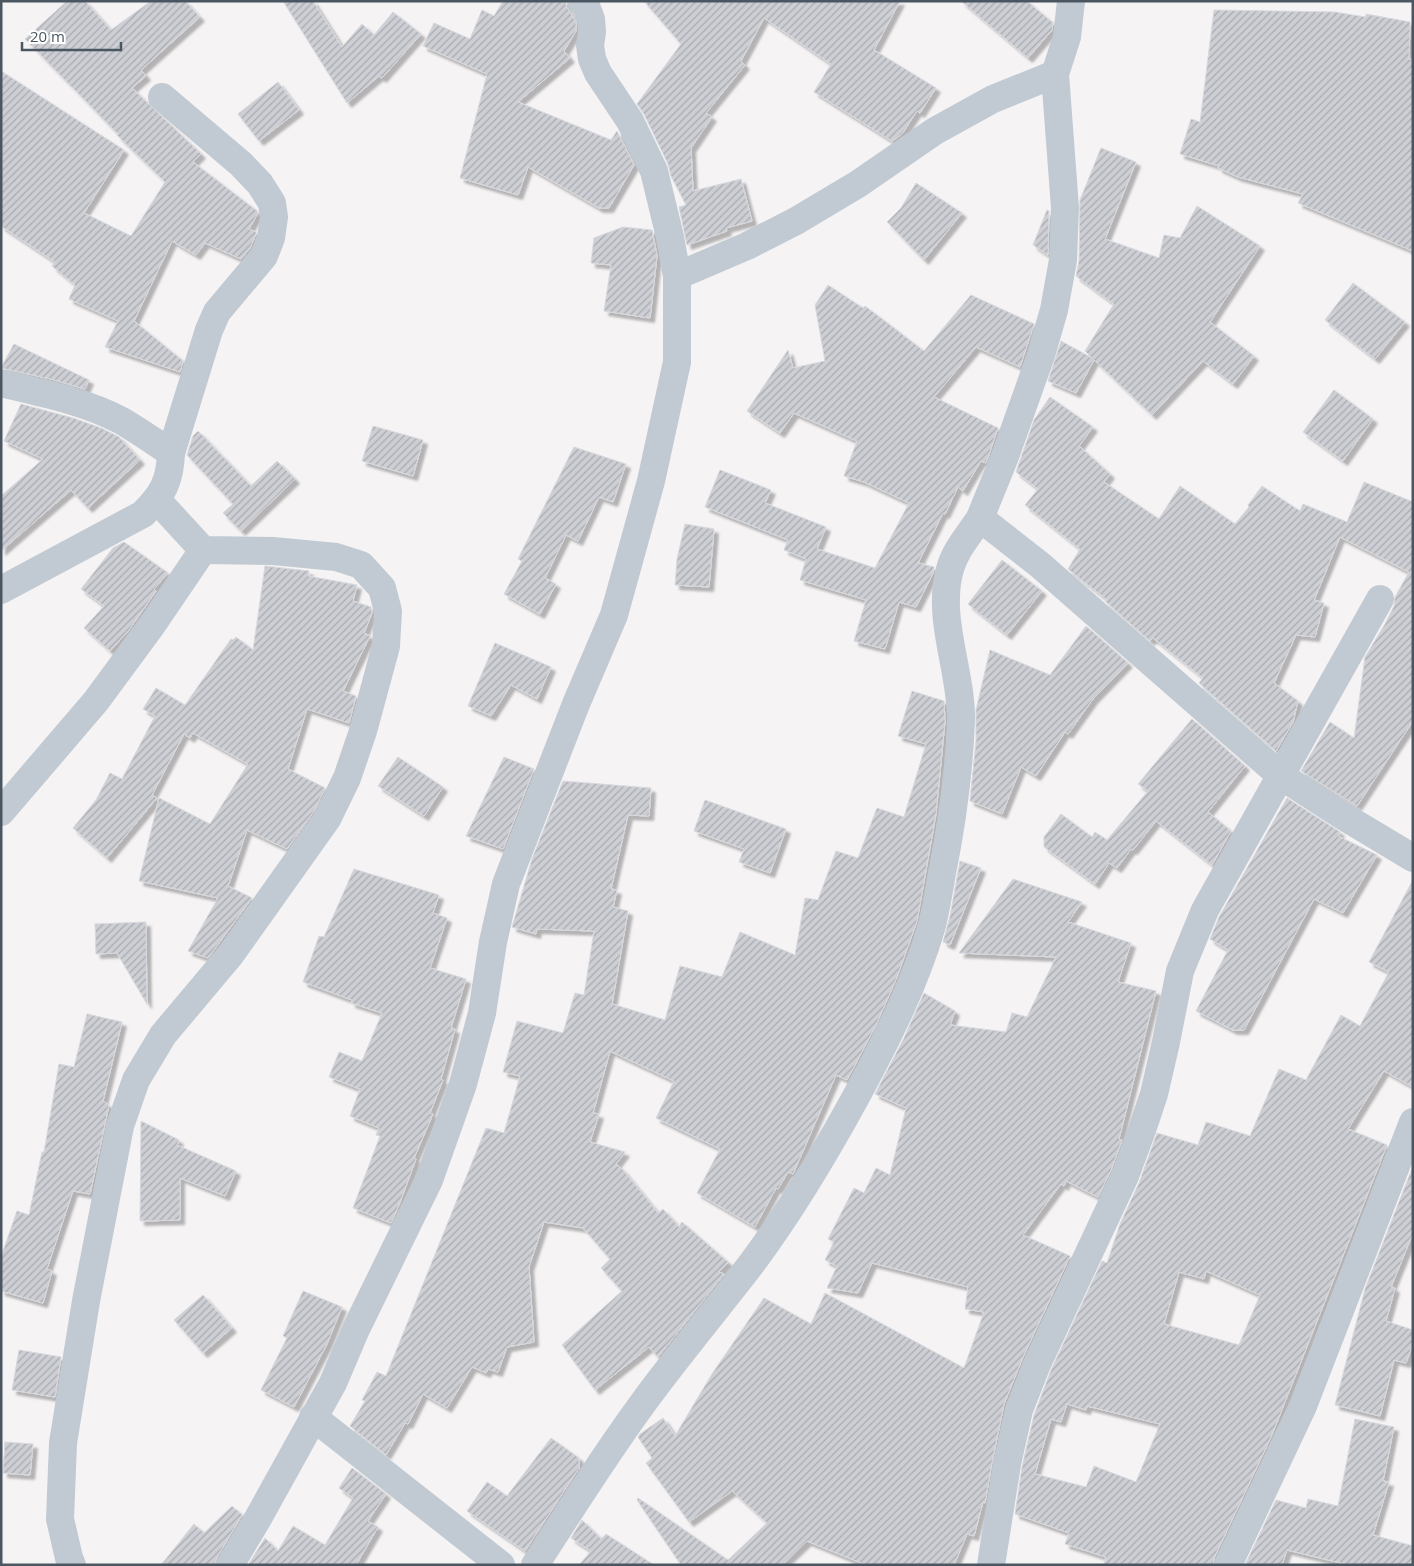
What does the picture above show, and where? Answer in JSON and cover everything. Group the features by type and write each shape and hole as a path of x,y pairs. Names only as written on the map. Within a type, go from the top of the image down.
{"street":[{"path":"230,1565 333,1383 356,1329 429,1180 463,1084 482,1012 493,942 506,884 576,704 614,615 651,481 677,362 677,276 670,237 654,171 630,121 592,60 590,45 591,19 586,6 581,1"},
{"path":"535,1565 594,1473 644,1402 752,1263 790,1210 838,1129 885,1041 914,975 932,924 951,827 958,771 961,718 946,607 947,586 950,569 956,553 980,518 1004,459 1041,355 1054,310 1063,260 1065,208 1055,74 1067,37 1071,1"},
{"path":"677,276 747,246 796,221 858,184 935,131 993,99 1055,74"},
{"path":"1,590 143,514 157,500 165,486 170,470 171,453 209,330 217,312 264,256 271,238 274,217 272,203 260,184 241,164 162,97"},
{"path":"1,383 79,403 100,411 123,422 171,453"},
{"path":"72,1565 60,1519 63,1443 86,1301 124,1117 136,1080 163,1035 231,954 327,819 347,778 386,646 388,611 382,588 361,565 336,557 273,551 203,550 157,500"},
{"path":"980,518 1040,565 1281,776 1413,858"},
{"path":"1,812 96,701 152,625 203,550"},
{"path":"991,1565 1007,1464 1019,1410 1037,1364 1125,1176 1142,1130 1154,1094 1180,971 1190,945 1205,910 1380,598"},
{"path":"1228,1565 1303,1406 1413,1122"},
{"path":"313,1417 501,1565"}],"building":[{"path":"67,1 85,1 111,30 151,1 185,1 200,17 141,70 146,76 132,88 201,154 193,162 258,213 249,229 256,232 256,234 250,248 241,259 205,243 196,255 172,241 134,321 183,361 180,372 105,347 118,321 69,299 75,285 52,266 55,262 1,226 1,71 124,150 84,213 131,236 165,182 25,39"},
{"path":"283,1 313,1 342,47 362,24 374,35 393,12 421,34 382,78 379,76 347,103"},
{"path":"503,1 566,1 566,6 576,22 576,31 564,51 570,58 518,102 611,140 617,131 634,165 609,208 599,208 528,167 518,195 460,178 487,74 423,46 434,23 470,39 482,10 494,16"},
{"path":"644,1 900,1 874,50 936,88 920,113 917,111 902,134 892,141 814,92 831,64 764,18 741,61 745,65 706,113 712,117 691,148 693,191 741,179 752,221 726,228 727,231 687,245 679,207 686,205 644,114 637,104 681,44"},
{"path":"961,1 1027,1 1053,23 1052,30 1028,58"},
{"path":"1214,10 1335,12 1366,17 1366,14 1410,22 1409,59 1413,60 1413,251 1298,203 1303,194 1238,177 1218,168 1219,166 1180,154 1191,119 1200,122"},
{"path":"278,82 299,110 259,141 238,114"},
{"path":"1101,148 1136,162 1105,239 1159,258 1164,235 1180,238 1197,206 1260,246 1210,322 1254,356 1233,384 1203,361 1152,415 1094,360 1076,393 1048,381 1061,341 1092,358 1085,351 1114,304 1076,276 1079,261 1080,200"},
{"path":"916,183 962,213 924,260 887,222 901,208"},
{"path":"1047,210 1049,211 1048,255 1033,245"},
{"path":"623,227 652,230 657,256 650,318 604,311 611,265 591,263 594,238"},
{"path":"1353,283 1405,322 1375,359 1325,320"},
{"path":"828,285 863,308 865,306 924,351 971,295 1034,324 1020,367 976,347 934,397 998,428 986,463 981,461 963,491 958,487 945,514 943,513 918,563 934,567 933,573 916,607 899,602 885,649 854,641 866,600 800,580 806,559 784,550 788,540 705,507 720,470 771,490 765,503 826,527 817,549 875,568 909,503 864,482 844,476 857,441 794,413 780,433 747,411 788,350 793,368 825,361 815,305"},
{"path":"14,344 89,380 85,389 1,368"},
{"path":"1334,390 1373,419 1343,461 1303,432"},
{"path":"1050,397 1093,427 1079,446 1110,474 1104,482 1159,519 1180,486 1235,524 1249,507 1248,505 1262,486 1300,511 1303,504 1347,522 1364,482 1413,502 1413,721 1357,806 1301,771 1330,722 1354,738 1365,657 1385,624 1394,606 1395,597 1409,572 1340,537 1314,600 1324,603 1315,637 1296,635 1274,683 1298,701 1293,722 1276,751 1199,683 1203,678 1153,638 1150,641 1105,601 1107,600 1068,569 1080,549 1025,505 1038,489 1016,472 1034,420"},
{"path":"21,404 73,418 101,428 119,437 140,460 88,508 71,490 1,551 1,496 43,459 4,441"},
{"path":"373,426 423,440 413,476 362,461"},
{"path":"198,431 251,486 277,461 295,479 241,531 223,513 233,504 187,455 193,436"},
{"path":"574,447 626,464 613,502 599,497 578,541 566,535 545,578 556,584 540,614 504,594 522,561 518,559"},
{"path":"685,524 714,529 709,587 675,585 677,559"},
{"path":"124,542 168,573 154,589 156,591 129,630 110,651 84,628 104,606 81,589 113,548"},
{"path":"1002,560 1042,591 1007,635 968,604"},
{"path":"265,566 309,571 308,576 357,585 353,601 371,607 372,613 364,633 370,636 343,691 356,696 349,723 307,709 288,769 325,788 314,811 287,849 247,830 228,886 252,898 208,958 188,951 218,898 139,881 159,798 210,824 248,764 193,733 190,738 184,734 152,795 157,798 107,858 73,828 96,800 110,773 122,779 155,716 143,709 156,688 185,705 231,639 233,640 236,637 253,650"},
{"path":"1086,626 1128,663 1093,699 1068,734 1065,732 1036,776 1021,767 1002,814 970,801 976,741 976,710 990,650 1050,675"},
{"path":"495,643 551,667 537,699 511,685 491,716 468,706"},
{"path":"912,691 944,701 945,721 936,814 917,921 897,977 876,1025 847,1080 836,1075 793,1174 788,1172 778,1189 776,1188 755,1227 697,1193 720,1149 656,1118 674,1081 610,1051 593,1113 599,1114 590,1142 625,1152 616,1164 658,1213 663,1209 679,1227 682,1222 728,1262 719,1272 724,1274 658,1357 649,1347 595,1390 562,1345 622,1291 601,1268 610,1259 583,1228 544,1222 529,1267 534,1342 507,1347 498,1372 488,1369 486,1373 472,1367 447,1408 423,1394 408,1424 405,1423 386,1455 350,1426 365,1401 362,1400 377,1372 386,1376 486,1128 504,1133 520,1076 503,1072 517,1021 563,1033 575,993 584,995 594,931 537,929 536,934 512,927 532,859 563,781 651,788 649,816 628,815 611,889 617,890 613,907 628,911 612,1004 665,1020 680,966 722,977 740,932 795,955 805,898 818,900 836,851 858,858 877,808 904,817 926,744 898,736"},
{"path":"1192,719 1245,766 1208,812 1231,831 1212,865 1156,821 1117,868 1109,863 1095,884 1044,847 1044,837 1061,814 1092,837 1095,832 1107,840 1148,791 1138,784"},
{"path":"398,757 443,787 424,816 378,786"},
{"path":"504,757 534,769 503,849 466,836"},
{"path":"1287,798 1340,832 1338,836 1377,855 1343,913 1314,899 1244,1030 1233,1030 1196,1011 1228,950 1210,939 1219,917"},
{"path":"705,800 786,829 770,873 739,862 744,849 694,831"},
{"path":"960,861 981,868 950,945 943,942 950,916"},
{"path":"354,869 439,895 433,913 447,918 430,968 466,979 451,1028 455,1029 441,1079 443,1080 430,1113 433,1114 414,1158 416,1159 391,1223 353,1208 380,1136 376,1135 379,1128 350,1116 360,1089 329,1077 339,1052 362,1061 382,1013 351,1003 352,1000 303,982 319,936 324,937"},
{"path":"1013,879 1082,902 1068,922 1131,943 1118,982 1156,991 1119,1139 1122,1140 1111,1170 1098,1197 1066,1181 1064,1186 1061,1184 1023,1235 1070,1256 1023,1357 1004,1404 985,1503 983,1502 974,1536 967,1534 954,1565 866,1565 807,1541 782,1565 681,1565 637,1500 638,1498 728,1560 767,1523 732,1491 689,1522 646,1463 652,1458 638,1437 663,1418 675,1436 712,1374 764,1298 811,1324 825,1293 964,1368 984,1312 965,1309 968,1287 872,1263 858,1293 827,1288 837,1266 825,1260 834,1242 828,1239 854,1188 864,1193 876,1168 890,1175 906,1108 875,1094 904,1038 924,993 955,1011 950,1025 1006,1032 1012,1013 1027,1017 1056,957 959,953"},
{"path":"1413,880 1413,1087 1384,1071 1348,1129 1387,1145 1271,1437 1214,1558 1213,1565 1104,1565 1106,1557 1065,1544 1069,1533 1015,1514 1022,1467 1034,1415 1051,1370 1102,1261 1107,1263 1120,1224 1139,1183 1157,1133 1198,1145 1206,1122 1250,1136 1279,1069 1306,1080 1341,1015 1360,1026 1389,972 1369,962","holes":["1206,1271 1260,1295 1239,1345 1164,1324 1179,1272 1204,1279","1067,1404 1086,1410 1087,1406 1160,1424 1136,1482 1094,1466 1086,1487 1035,1474 1051,1419 1061,1422"]},
{"path":"146,922 147,1004 117,953 96,954 95,924"},
{"path":"87,1014 122,1022 103,1101 109,1105 90,1194 73,1191 47,1269 52,1271 43,1303 1,1291 1,1257 17,1211 29,1215 42,1152 44,1152 59,1064 74,1067"},
{"path":"141,1121 179,1140 177,1145 236,1171 225,1196 180,1178 180,1220 140,1221"},
{"path":"1413,1166 1413,1233 1391,1287 1395,1288 1386,1321 1413,1330 1413,1343 1406,1363 1394,1360 1380,1416 1335,1405 1365,1289"},
{"path":"303,1291 342,1307 327,1344 294,1407 261,1390 287,1338 283,1336"},
{"path":"203,1295 232,1328 203,1353 174,1320"},
{"path":"19,1350 61,1357 55,1397 12,1390"},
{"path":"1355,1419 1394,1427 1383,1481 1389,1482 1373,1535 1413,1546 1413,1565 1349,1565 1287,1550 1282,1565 1245,1565 1276,1500 1306,1508 1308,1499 1338,1506"},
{"path":"551,1438 579,1458 579,1468 525,1551 467,1511 487,1482 507,1496"},
{"path":"5,1442 33,1444 30,1475 3,1473"},
{"path":"352,1468 386,1494 368,1521 378,1527 356,1565 248,1565 265,1538 278,1551 293,1526 325,1545 353,1498 339,1488"},
{"path":"232,1506 242,1515 214,1565 161,1565 194,1524 204,1533"},
{"path":"582,1520 601,1539 606,1534 654,1565 579,1565 591,1551 571,1538"}]}
